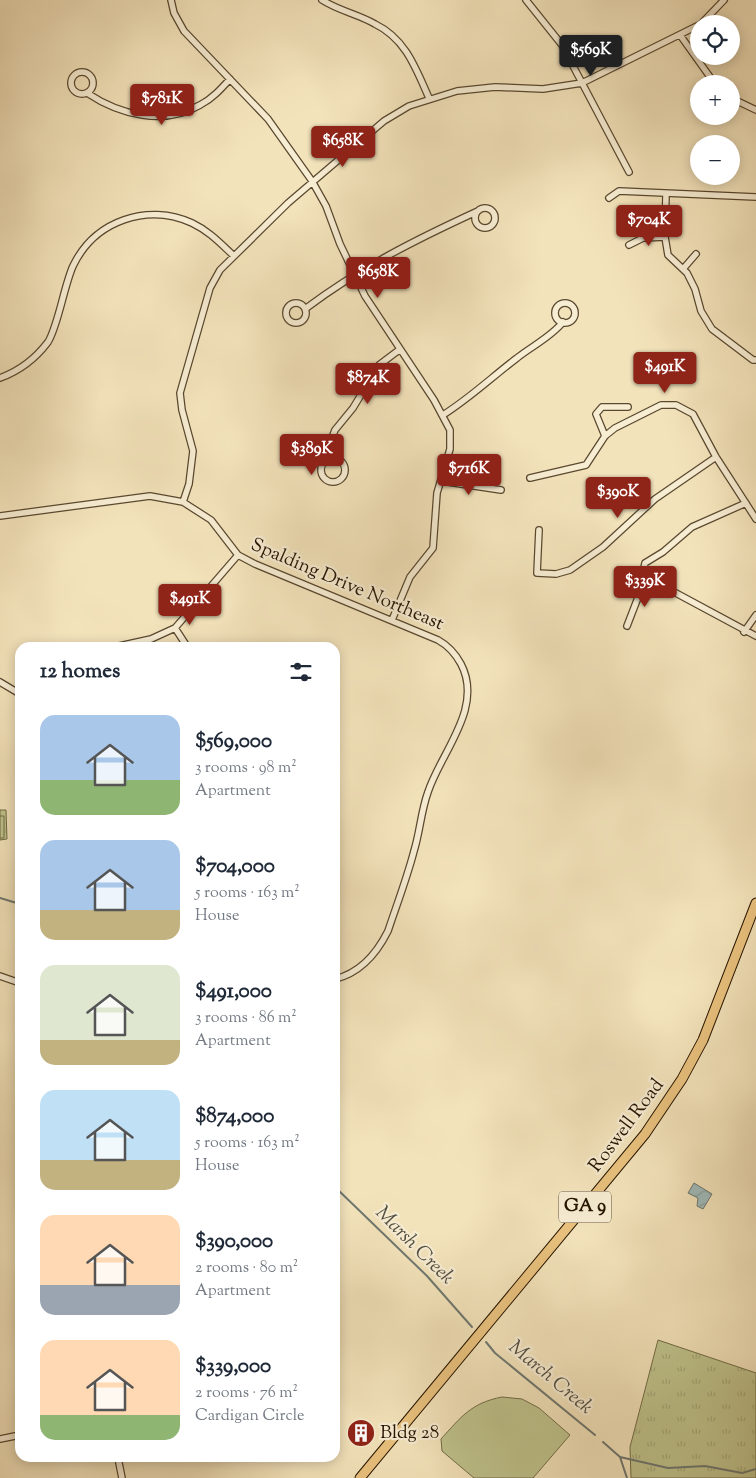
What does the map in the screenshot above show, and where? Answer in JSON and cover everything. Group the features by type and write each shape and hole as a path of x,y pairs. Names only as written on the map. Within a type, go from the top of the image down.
{"main road":[{"name":"Roswell Road","path":"360,1478 645,1134 668,1102 702,1040 756,903"}],"street":[{"path":"171,0 174,13 184,31 268,119 312,181 326,206 340,244 371,306 443,415 450,430 452,441 437,493 433,548 410,577 392,620"},
{"path":"322,0 341,11 376,24 397,39 411,58 429,98"},
{"path":"526,0 553,30 629,172"},
{"path":"710,15 724,0"},
{"path":"183,502 189,484 193,452 182,410 180,393 210,288 220,270 312,181 384,121 409,106 429,98 476,88 543,89 582,83 690,30"},
{"path":"680,35 709,75"},
{"path":"87,93 126,112 146,116 166,116 184,112 200,105 230,79"},
{"path":"740,102 756,110"},
{"path":"609,198 619,191 756,197"},
{"path":"666,194 668,256 683,269 696,289 701,311 712,329 752,360 756,360"},
{"path":"305,309 354,274 419,238 478,211"},
{"path":"0,378 24,365 48,341 70,276 80,255 96,236 118,222 148,214 179,218 207,232 234,256"},
{"path":"629,245 643,238 666,237"},
{"path":"683,269 696,254"},
{"path":"443,415 469,399 515,360 557,330 563,322"},
{"path":"330,459 329,445 335,430 353,408 380,365 399,350"},
{"path":"530,478 586,465 606,436 637,415 661,405 676,405 693,414 716,457 756,519"},
{"path":"606,436 596,414 602,407 628,407"},
{"path":"539,530 537,573 556,574 570,570 603,547 655,499 716,457"},
{"path":"330,459 338,459 345,468 343,478 336,482 329,482 322,473 324,463 330,459"},
{"path":"441,481 501,490"},
{"name":"Spalding Drive Northeast","path":"0,516 150,496 183,502 211,520 238,555 273,573 438,640 450,648 460,662 466,680 466,706 453,740 428,792 415,850 388,931 382,943 364,964 340,977"},
{"path":"746,503 692,527 663,552 645,563 641,581 674,592 744,632 756,636"},
{"path":"137,642 151,639 175,628 238,555"},
{"path":"627,626 644,582"},
{"path":"744,632 756,615"},
{"path":"175,628 184,642"},
{"path":"3,684 15,691"},
{"path":"0,976 15,981"},
{"path":"0,1439 15,1436"},
{"path":"119,1462 122,1478"}],"green space":[{"path":"0,810 6,810 7,839 0,840"},
{"path":"0,816 4,816 4,838 0,838"},
{"path":"658,1340 756,1373 756,1478 631,1478 630,1447"},
{"path":"502,1397 522,1399 539,1408 570,1435 533,1478 474,1478 442,1451 441,1439 467,1412 482,1403"}],"water":[{"path":"694,1183 712,1194 703,1209 697,1206 698,1198 688,1193"}],"waterway":[{"name":"Marsh Creek","path":"0,898 15,902"},
{"name":"Marsh Creek","path":"340,1192 427,1276 472,1327"},
{"name":"March Creek","path":"486,1342 495,1353 595,1435"},
{"name":"Marsh Creek","path":"603,1442 620,1457 627,1478"},
{"name":"Marsh Creek","path":"620,1457 668,1468 705,1466 742,1473 756,1469"}],"place":[{"name":"Bldg 28","path":"361,1433"}]}
